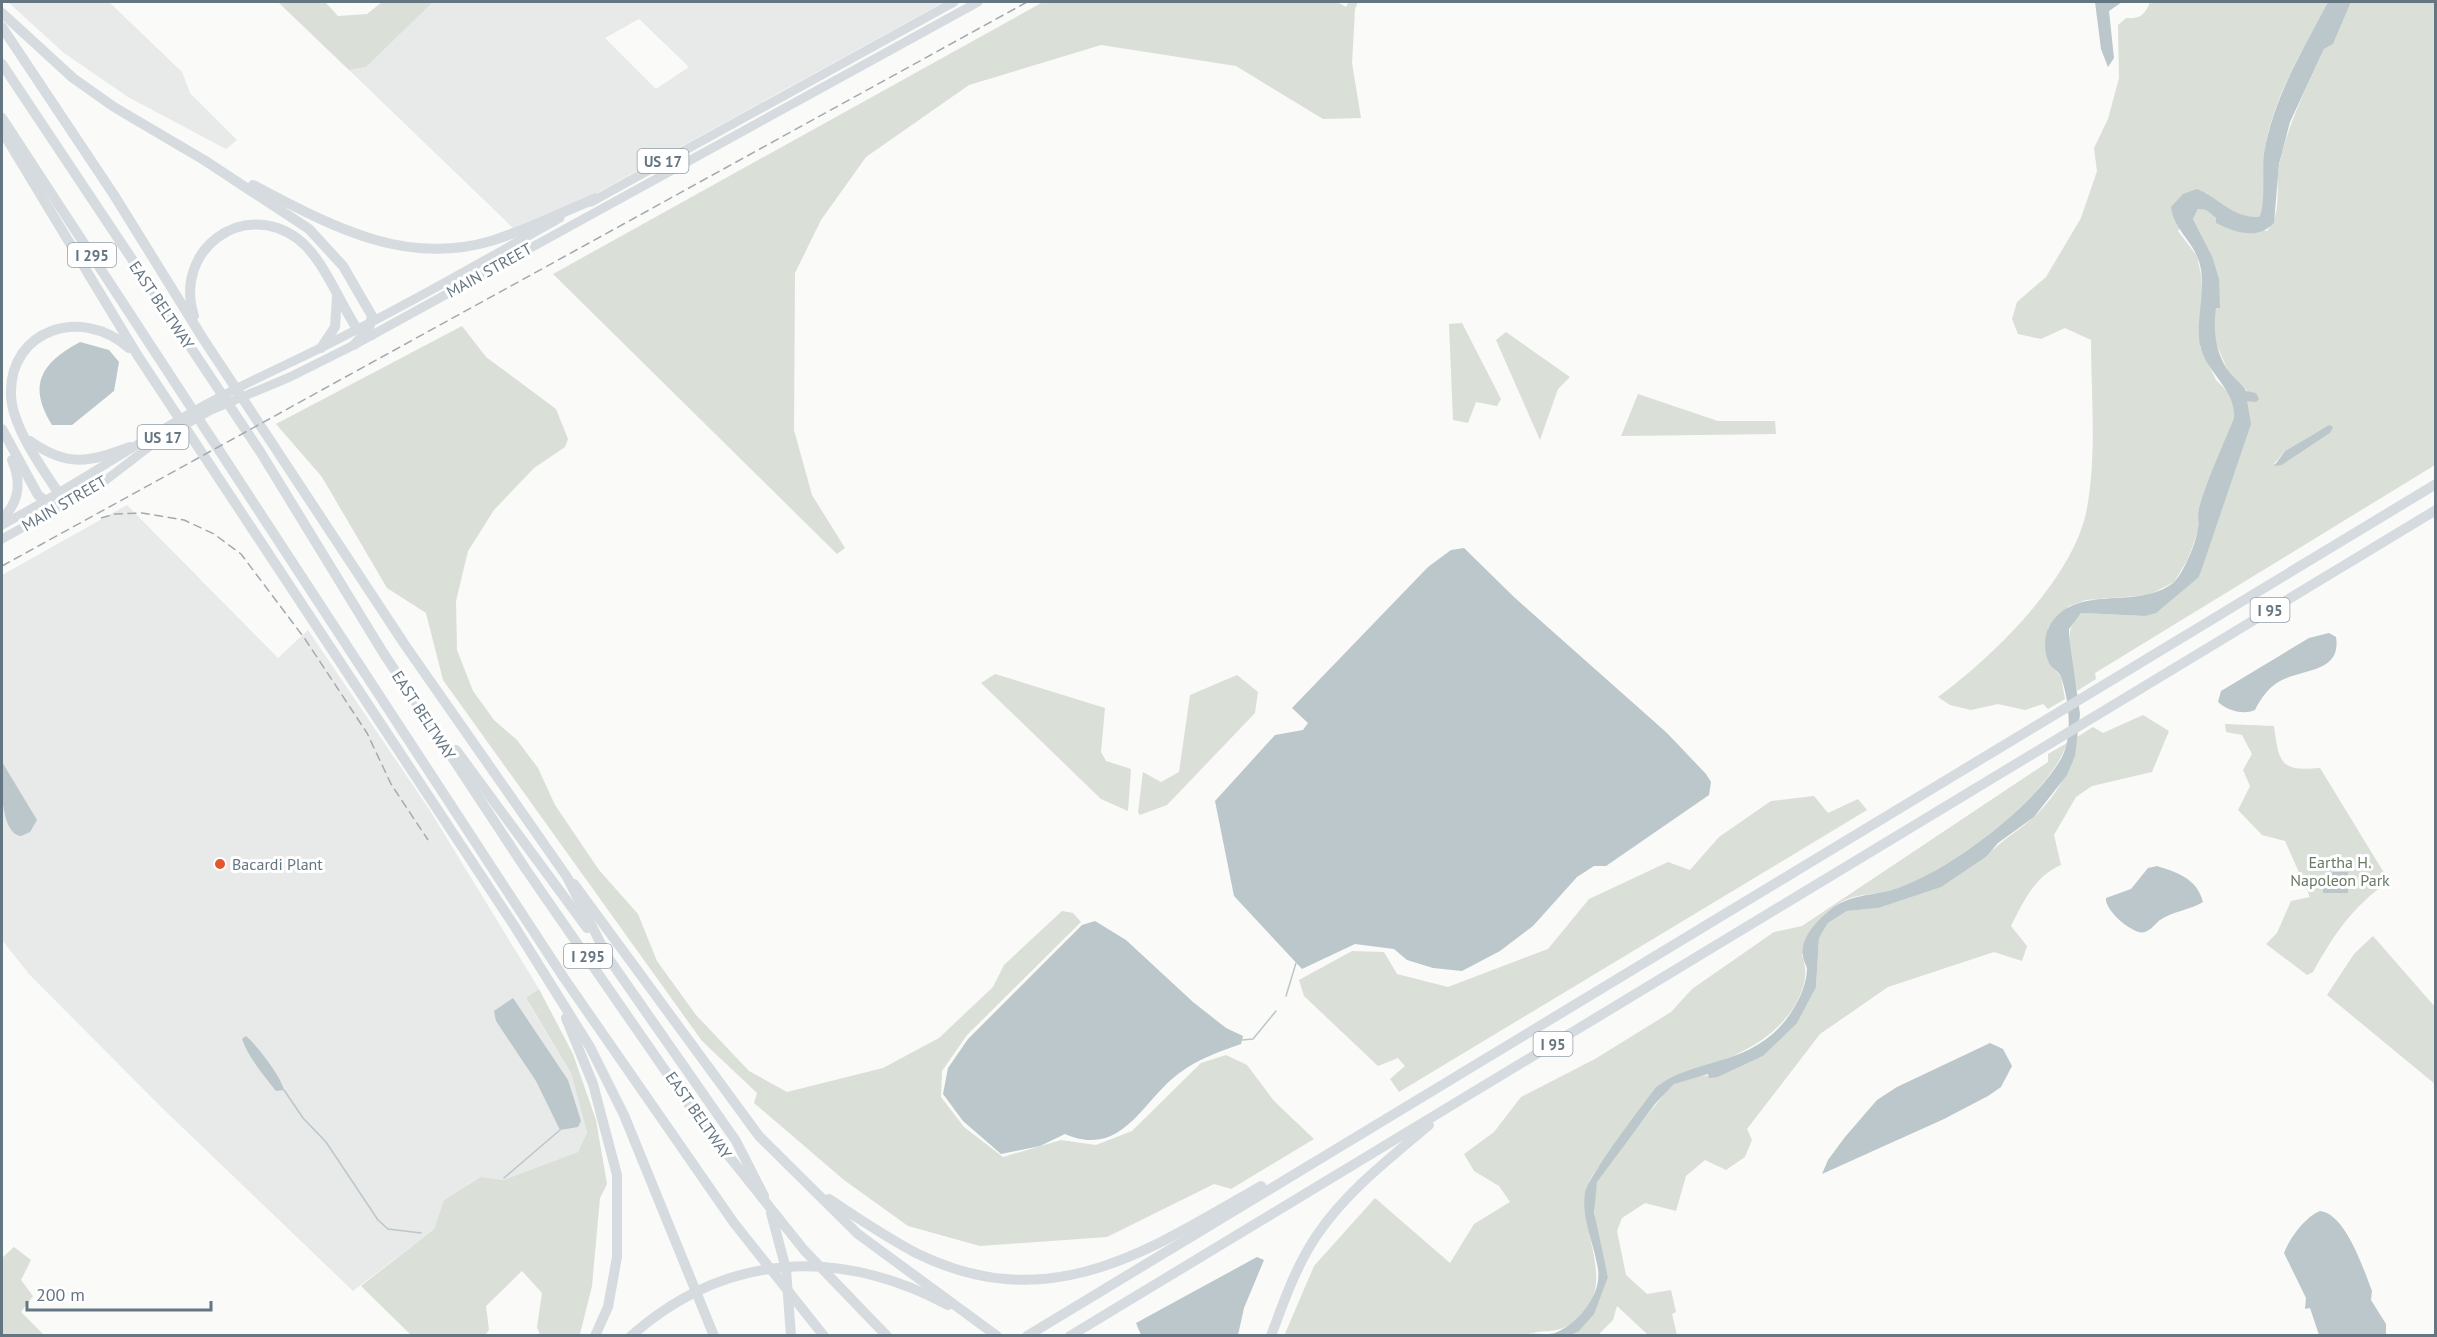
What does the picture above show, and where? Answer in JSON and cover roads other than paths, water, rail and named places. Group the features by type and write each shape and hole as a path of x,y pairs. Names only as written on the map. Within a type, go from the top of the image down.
{"highway":[{"path":"2,13 52,60 114,107 204,160 309,229 343,266 366,303 372,321 354,345"},
{"path":"2,27 114,195 224,370 405,645 567,877 604,951"},
{"name":"EAST BELTWAY","path":"2,64 261,453 384,654 525,868 709,1133 804,1250 887,1335"},
{"name":"EAST BELTWAY","path":"2,118 564,978 700,1176 762,1260 824,1335"},
{"path":"2,131 138,356 590,1047 616,1098 714,1335"},
{"path":"204,160 347,232 397,246 443,247 490,241 597,198"},
{"path":"197,328 189,298 194,268 211,242 239,227 258,224 270,226 300,240 318,262 336,296 365,332"},
{"path":"321,348 334,327 338,307 336,296"},
{"path":"61,507 59,494 14,414 11,386 18,363 38,339 64,327 93,327 119,338 138,356"},
{"path":"2,430 38,495 61,507"},
{"path":"2,430 16,468 19,492 12,508 2,519"},
{"path":"27,440 57,458 79,461 130,447"},
{"name":"I 95","path":"1027,1335 2436,484"},
{"name":"I 95","path":"1070,1335 2436,510"},
{"path":"384,654 604,951 746,1157 771,1212 786,1269 791,1335"},
{"path":"567,877 585,895 759,1136 858,1234 997,1335"},
{"path":"545,975 593,1083 617,1175 617,1257 608,1307 596,1335"},
{"path":"1271,1335 1301,1262 1324,1226 1365,1180 1454,1104"},
{"path":"804,1182 876,1231 920,1255 970,1272 1007,1280 1049,1281 1101,1268 1156,1246 1334,1146 1347,1143"},
{"path":"631,1335 677,1301 718,1281 762,1269 804,1265 866,1272 932,1297 987,1326"}],"main road":[{"name":"MAIN STREET","path":"372,321 954,2"},
{"name":"MAIN STREET","path":"2,525 94,474 130,447 262,374 365,332 650,181 978,2"},
{"path":"650,181 658,163"},
{"name":"MAIN STREET","path":"2,539 102,483 158,440 202,415 290,377 354,345"}],"waterway":[{"path":"1286,996 1296,963"},
{"path":"1242,1040 1253,1039 1276,1011"},
{"path":"284,1090 303,1118 326,1142 378,1220 388,1229 421,1233"},
{"path":"504,1178 560,1130"}],"railway":[{"path":"2,566 1027,2"},
{"path":"101,518 115,514 142,513 184,520 214,534 241,554 305,639 367,733 391,784 428,840"}],"place":[{"name":"Bacardi Plant","path":"220,864"}],"park label":[{"name":"Eartha H. Napoleon Park","path":"2340,871"}]}
